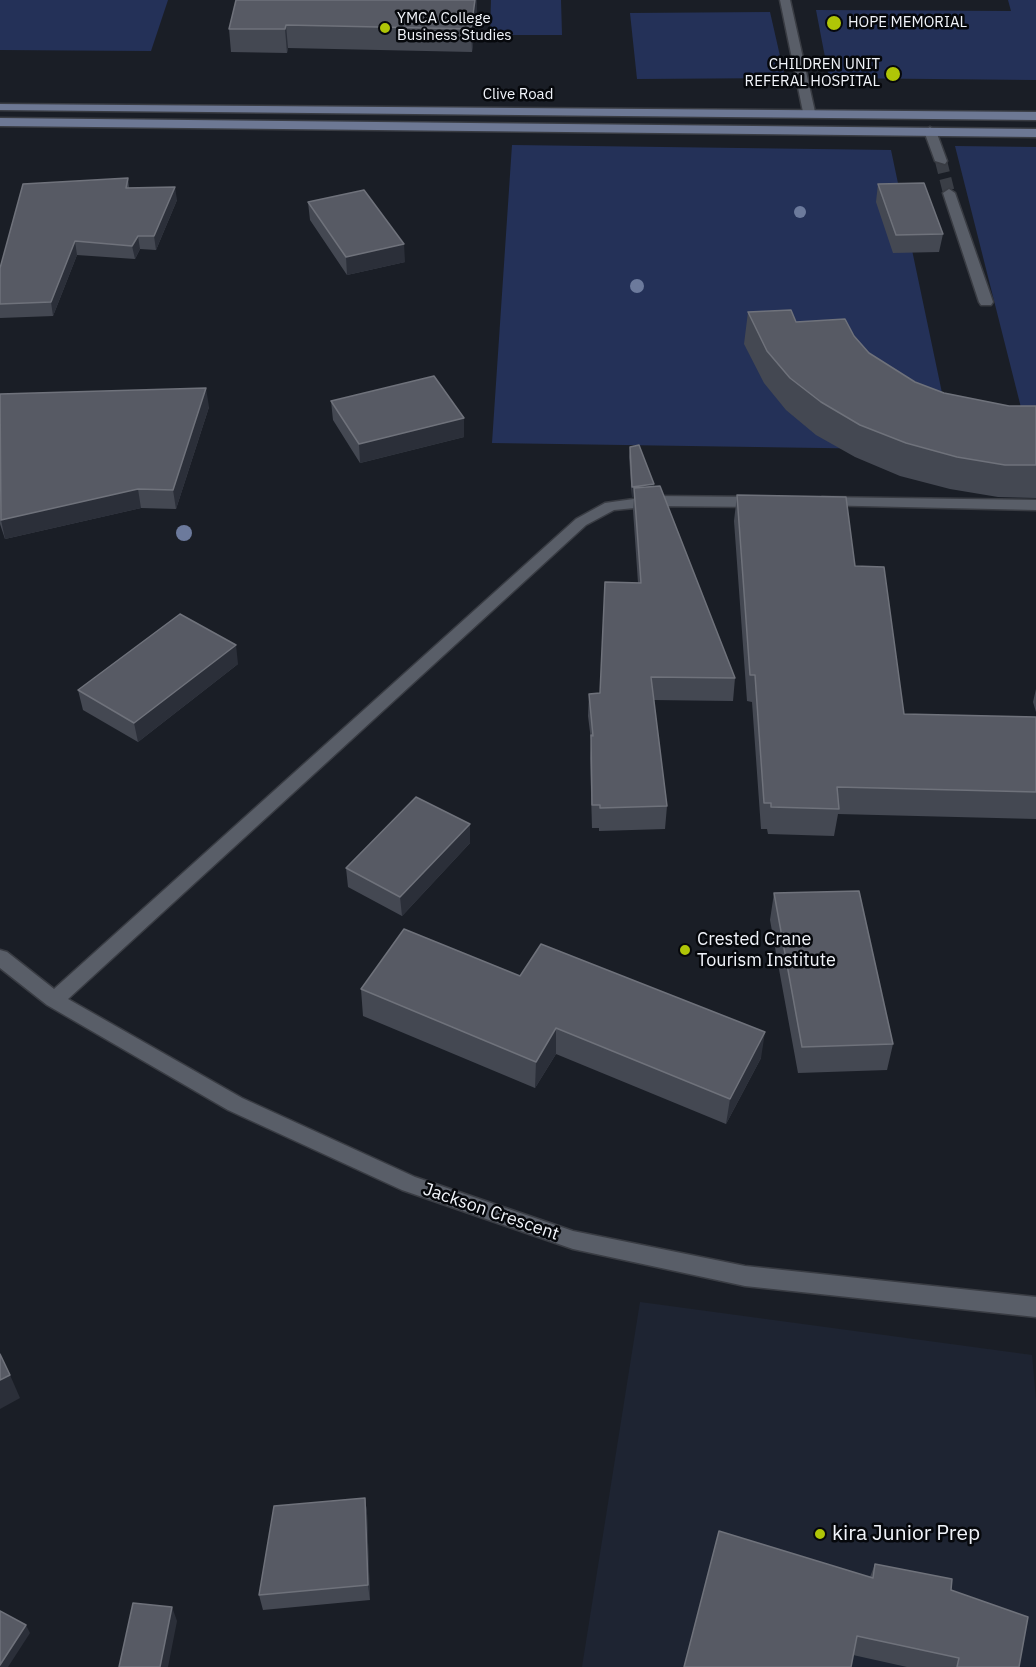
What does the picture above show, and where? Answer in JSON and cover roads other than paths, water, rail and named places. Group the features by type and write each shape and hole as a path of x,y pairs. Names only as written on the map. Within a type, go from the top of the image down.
{"street":[{"path":"786,0 809,112"},
{"name":"Clive Road","path":"0,106 809,112 1036,116"},
{"name":"Clive Road","path":"0,122 1036,133"},
{"path":"930,131 941,161"},
{"path":"949,193 986,302"},
{"path":"54,999 581,522 610,506 655,501 774,502"},
{"path":"810,502 1036,505"},
{"name":"Jackson Crescent","path":"0,957 54,999 257,1114 409,1184 573,1240 745,1276 1036,1307"}],"tunnel":[{"path":"941,161 949,193"}],"place":[{"name":"HOPE MEMORIAL","path":"834,23"},
{"name":"YMCA College Business Studies","path":"385,28"},
{"name":"CHILDREN UNIT REFERAL HOSPITAL","path":"893,74"},
{"name":"Crested Crane Tourism Institute","path":"685,950"},
{"name":"kira Junior Prep","path":"820,1534"}]}
